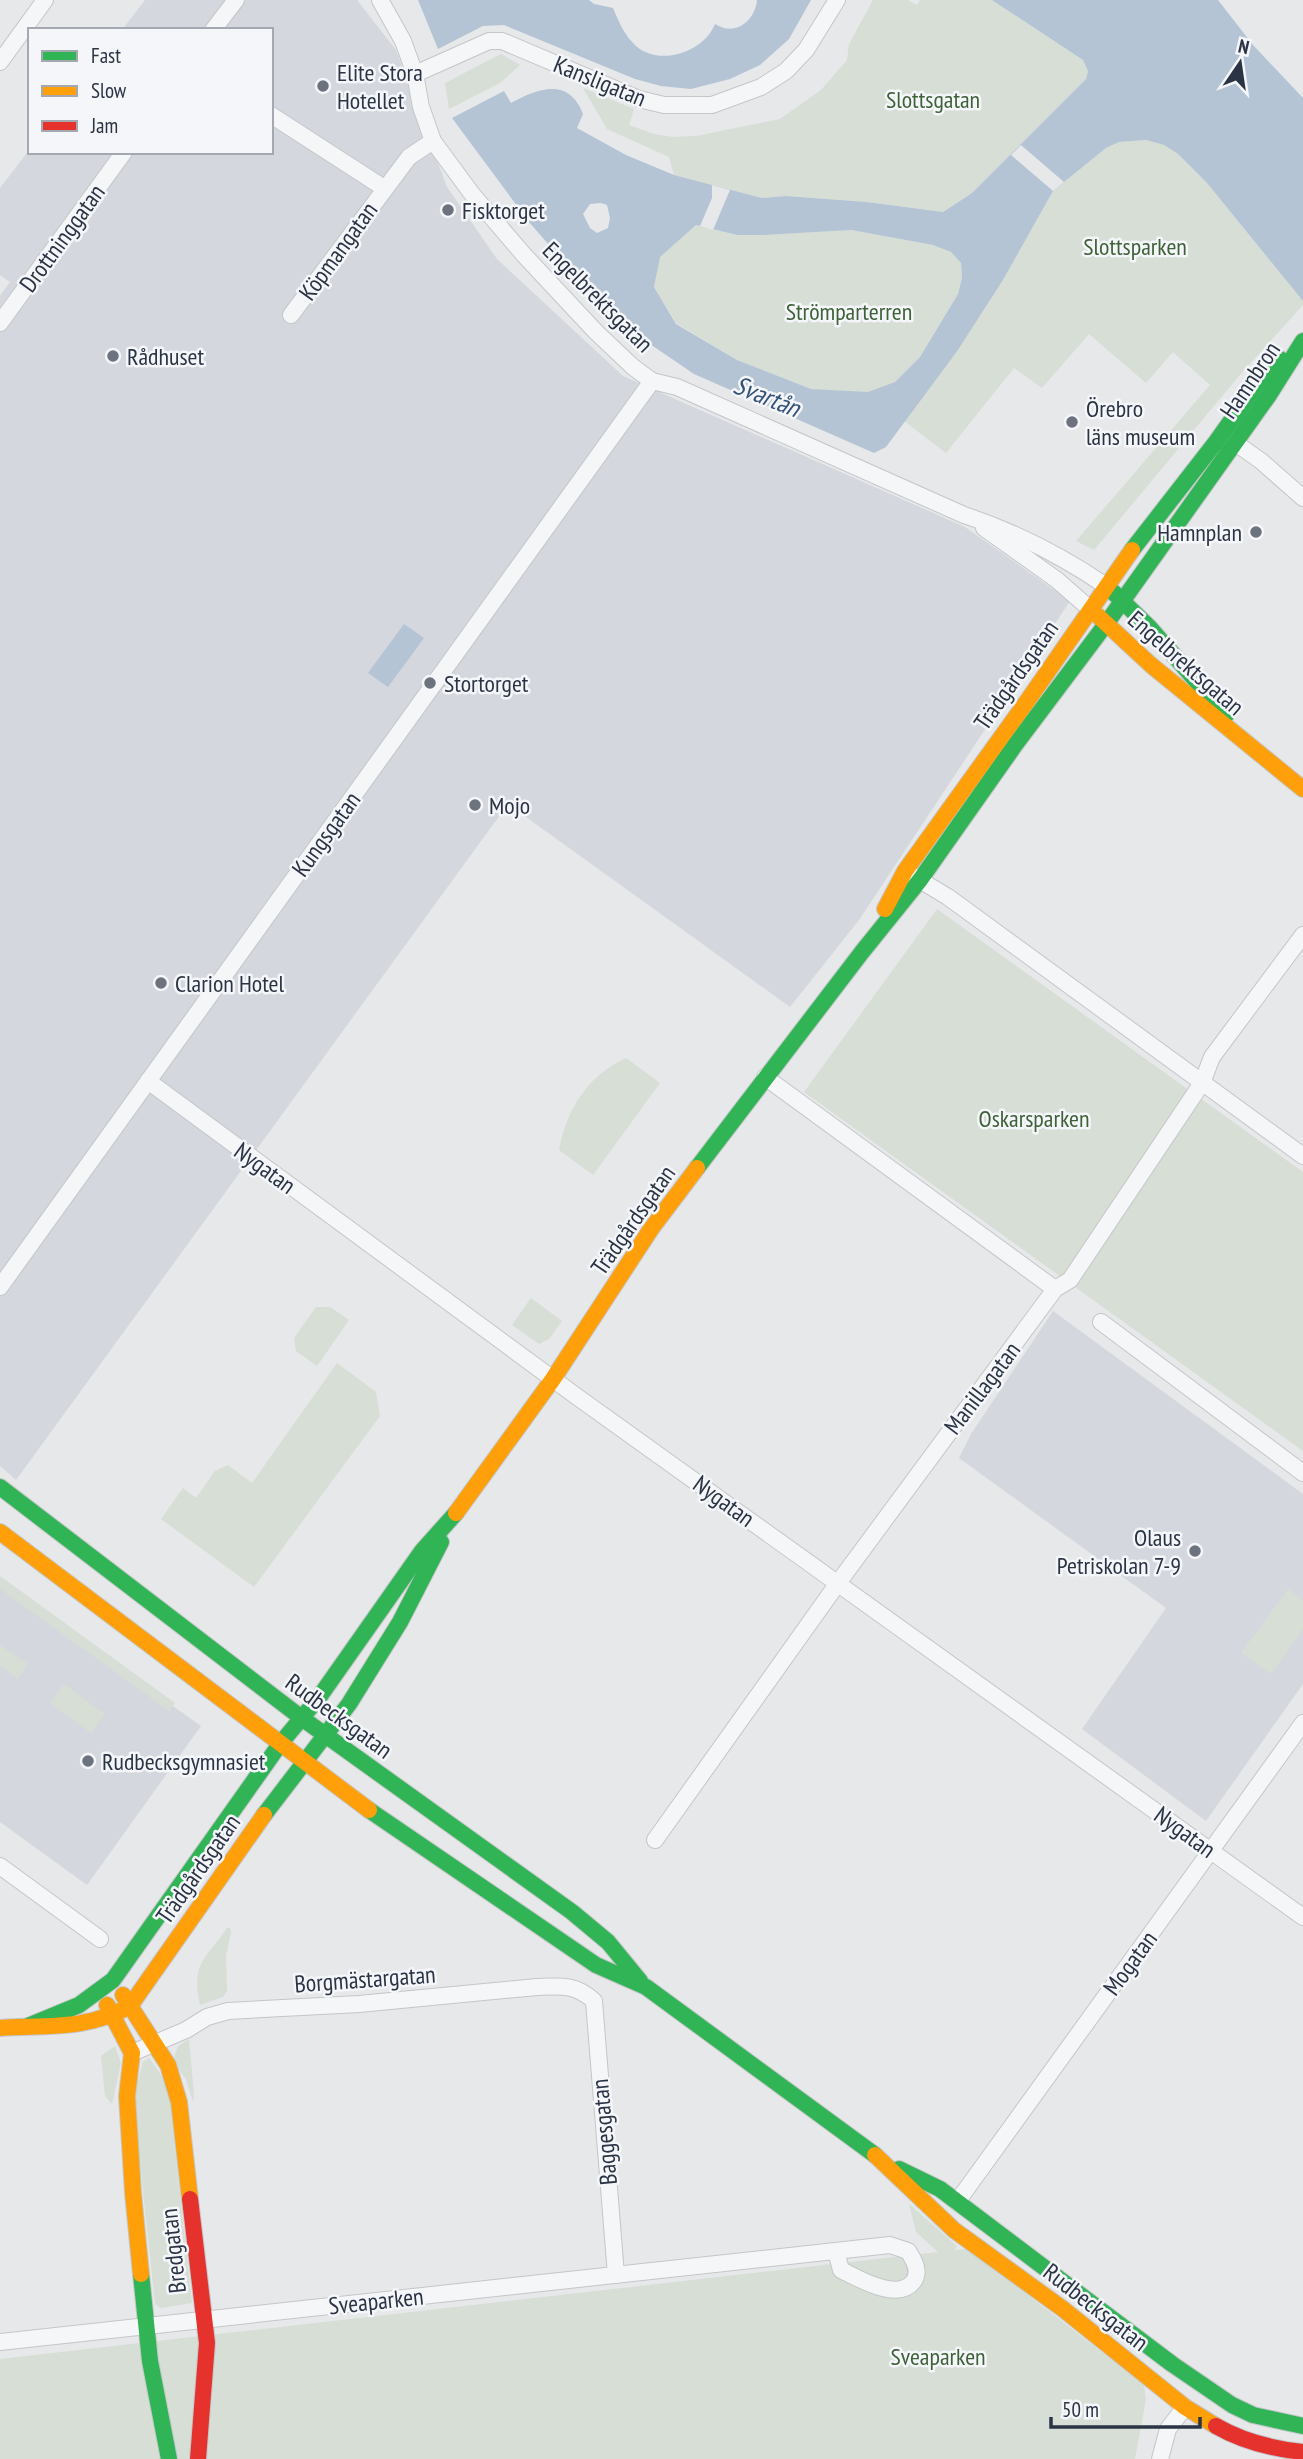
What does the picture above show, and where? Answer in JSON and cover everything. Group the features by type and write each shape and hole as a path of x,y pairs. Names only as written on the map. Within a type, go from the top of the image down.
{"main road":[{"name":"Hamnbron","path":"1228,438 1258,383 1303,334"},
{"name":"Hamnbron","path":"1228,438 1303,341"},
{"name":"Trädgårdsgatan","path":"113,1980 280,1744 303,1718 422,1551 451,1521 553,1379 651,1229 765,1077 920,880 1106,586 1228,438"},
{"name":"Trädgårdsgatan","path":"862,952 905,871 1106,624 1228,438"},
{"name":"Engelbrektsgatan","path":"1106,586 1123,600 1206,690 1224,713 1236,736"},
{"name":"Engelbrektsgatan","path":"1090,609 1236,736 1303,789"},
{"name":"Rudbecksgatan","path":"0,1487 303,1718 572,1912 608,1942 646,1987"},
{"name":"Trädgårdsgatan","path":"131,2005 241,1846 326,1735 370,1671 401,1622 451,1521"},
{"name":"Rudbecksgatan","path":"0,1532 374,1814 596,1965 646,1987 881,2160 954,2230 1063,2309 1185,2407 1220,2429 1251,2441 1281,2450 1303,2452"},
{"path":"28,2026 79,2005 113,1980 155,2044"},
{"path":"97,1992 114,2017 132,2053"},
{"path":"0,2028 79,2026 114,2017 131,2005"},
{"name":"Bredgatan","path":"155,2044 168,2065 179,2102 207,2343 198,2459"},
{"name":"Bredgatan","path":"132,2053 127,2096 150,2361 169,2459"},
{"name":"Rudbecksgatan","path":"881,2160 940,2189 1172,2364 1232,2405 1252,2416 1303,2426"}],"street":[{"path":"0,62 45,0"},
{"path":"215,28 236,0"},
{"name":"Engelbrektsgatan","path":"380,0 403,41 433,141 472,194 524,255 596,332 633,367 652,381 677,387 964,515 1002,528 1071,562 1106,586"},
{"name":"Kansligatan","path":"415,74 489,41 502,41 639,99 664,106 712,105 761,87 786,71 806,50 837,0"},
{"path":"273,116 384,188"},
{"name":"Köpmangatan","path":"291,314 409,157 433,141"},
{"name":"Drottninggatan","path":"0,323 123,154"},
{"name":"Kungsgatan","path":"0,1287 652,381"},
{"path":"1228,438 1261,461 1303,498"},
{"name":"Engelbrektsgatan","path":"964,515 1057,580 1090,609"},
{"path":"905,871 948,897 1303,1156"},
{"name":"Manillagatan","path":"655,1840 838,1583 1055,1289 1070,1280 1202,1083 1212,1057 1303,935"},
{"path":"765,1077 1055,1289"},
{"name":"Nygatan","path":"148,1082 553,1379 1303,1917"},
{"path":"1101,1322 1303,1473"},
{"name":"Mogatan","path":"957,2202 1303,1723"},
{"path":"0,1866 100,1939"},
{"name":"Borgmästargatan","path":"132,2053 186,2030 207,2017 228,2011 359,2004 537,1987 561,1986 585,1992"},
{"name":"Baggesgatan","path":"585,1992 594,2001 616,2275"},
{"name":"Sveaparken","path":"0,2342 890,2245 908,2251 914,2260 916,2277 912,2283 898,2290 880,2287 841,2270 836,2252"},
{"path":"1160,2459 1168,2429 1185,2407"}],"shaded area":[{"path":"145,0 357,0 396,50 447,187 497,259 623,376 965,527 1070,601 859,920 790,1007 508,804 16,1480 0,1466 0,296 10,282 0,275 0,188 28,152 28,154 273,154 273,28 124,28"},
{"name":"Olaus Petriskolan 7-9","path":"1053,1311 1303,1494 1303,1684 1206,1821 1082,1729 1166,1608 959,1458 971,1434"},
{"name":"Rudbecksgymnasiet","path":"0,1583 201,1726 87,1885 0,1822"}],"green space":[{"name":"Slottsgatan","path":"873,0 908,0 917,5 920,0 992,0 1083,60 1088,71 1086,79 972,193 943,212 867,202 786,196 762,198 674,175 669,157 607,129 583,88 634,109 629,125 654,134 673,137 696,136 780,119 821,90 847,60 849,44"},
{"path":"501,54 520,65 500,83 449,109 445,83"},
{"name":"Slottsparken","path":"1146,140 1164,145 1178,154 1207,183 1303,301 1303,305 1238,377 1094,550 1076,541 1210,385 1173,352 1146,383 1089,334 1042,388 1014,368 946,453 904,421 958,350 1003,280 1053,191 1106,148 1119,142"},
{"name":"Strömparterren","path":"696,225 737,235 850,230 933,245 951,252 961,263 962,278 958,294 920,357 895,382 868,393 811,389 737,360 676,323 654,287 659,257"},
{"name":"Oskarsparken","path":"937,909 1303,1172 1303,1451 804,1092"},
{"path":"626,1058 660,1083 593,1175 559,1150 563,1135 573,1108 590,1084 612,1065"},
{"path":"531,1298 562,1321 549,1339 539,1344 512,1325"},
{"path":"316,1307 330,1307 349,1320 317,1366 296,1351 294,1338"},
{"path":"337,1363 376,1392 380,1416 254,1587 161,1519 183,1488 196,1498 215,1471 228,1465 252,1483"},
{"path":"0,1576 175,1703 169,1711 0,1589"},
{"path":"1288,1589 1303,1600 1303,1629 1271,1674 1241,1653"},
{"path":"0,1645 28,1664 18,1679 0,1666"},
{"path":"64,1684 105,1714 91,1733 50,1703"},
{"path":"227,1928 230,1928 231,1932 226,1955 227,1991 223,1997 200,2005 197,1979 199,1970 206,1955"},
{"path":"189,2039 193,2102 186,2079 174,2057 178,2046"},
{"path":"115,2046 121,2063 112,2104 105,2096 101,2056"},
{"path":"149,2058 168,2085 192,2303 161,2308 155,2304 133,2098 143,2062"},
{"name":"Sveaparken","path":"909,2204 957,2246 955,2250 969,2249 1144,2385 1146,2399 1135,2459 0,2459 0,2359 938,2252 916,2232"}],"water":[{"path":"418,0 589,0 594,4 613,8 625,33 636,46 646,52 669,56 691,49 709,34 715,24 730,29 743,25 752,14 757,0 811,0 789,39 760,65 730,79 691,89 661,86 635,79 504,25 483,26 438,49"},
{"name":"Svartån","path":"992,0 1218,0 1253,45 1303,98 1303,301 1207,183 1178,154 1164,145 1146,140 1119,142 1106,148 1053,191 1003,280 958,350 886,447 874,453 694,374 647,342 591,293 529,222 452,118 504,91 511,103 542,90 561,90 577,102 583,114 577,128 626,155 674,175 762,198 786,196 867,202 943,212 972,193 1086,79 1088,71 1083,60","holes":["590,204 607,205 610,218 608,228 597,233 590,228 583,214","696,225 737,235 851,230 933,245 951,252 961,263 962,278 958,294 920,357 895,382 868,392 811,389 737,360 676,324 654,287 660,257"]},
{"path":"404,624 424,638 388,687 368,673"}],"pier":[{"path":"1021,145 1064,182 1053,191 1011,155"},
{"path":"712,185 730,190 713,230 700,226 712,198"}],"traffic: fast":[{"path":"697,1168 920,880 1269,395 1303,341"},
{"path":"1132,550 1258,383 1280,359"},
{"path":"1113,592 1150,628 1226,715"},
{"path":"0,1487 303,1719 572,1912 608,1942 640,1981"},
{"path":"28,2026 79,2005 113,1980 280,1744 320,1696 422,1551 456,1513"},
{"path":"264,1815 349,1704 400,1622 441,1542"},
{"path":"369,1810 596,1965 646,1987 875,2155"},
{"path":"899,2169 940,2189 1172,2364 1232,2405 1253,2415 1303,2426"},
{"path":"141,2274 150,2361 169,2459"}],"traffic: slow":[{"path":"885,909 905,871 1132,550"},
{"path":"1097,615 1151,665 1303,789"},
{"path":"456,1513 553,1379 651,1229 697,1168"},
{"path":"0,1532 369,1810"},
{"path":"0,2028 83,2023 130,2006 264,1815"},
{"path":"123,1995 168,2065 179,2102 190,2199"},
{"path":"107,2005 132,2053 127,2096 141,2274"},
{"path":"875,2155 954,2230 1063,2309 1185,2407 1216,2426"}],"traffic: jam":[{"path":"190,2199 207,2343 198,2459"},
{"path":"1216,2426 1258,2444 1303,2452"}],"place":[{"name":"Elite Stora Hotellet","path":"323,86"},
{"name":"Fisktorget","path":"448,210"},
{"name":"Rådhuset","path":"113,356"},
{"name":"Örebro läns museum","path":"1072,422"},
{"name":"Hamnplan","path":"1256,532"},
{"name":"Stortorget","path":"430,683"},
{"name":"Mojo","path":"475,805"},
{"name":"Clarion Hotel","path":"161,983"},
{"name":"Olaus Petriskolan 7-9","path":"1195,1551"},
{"name":"Rudbecksgymnasiet","path":"88,1761"}]}
